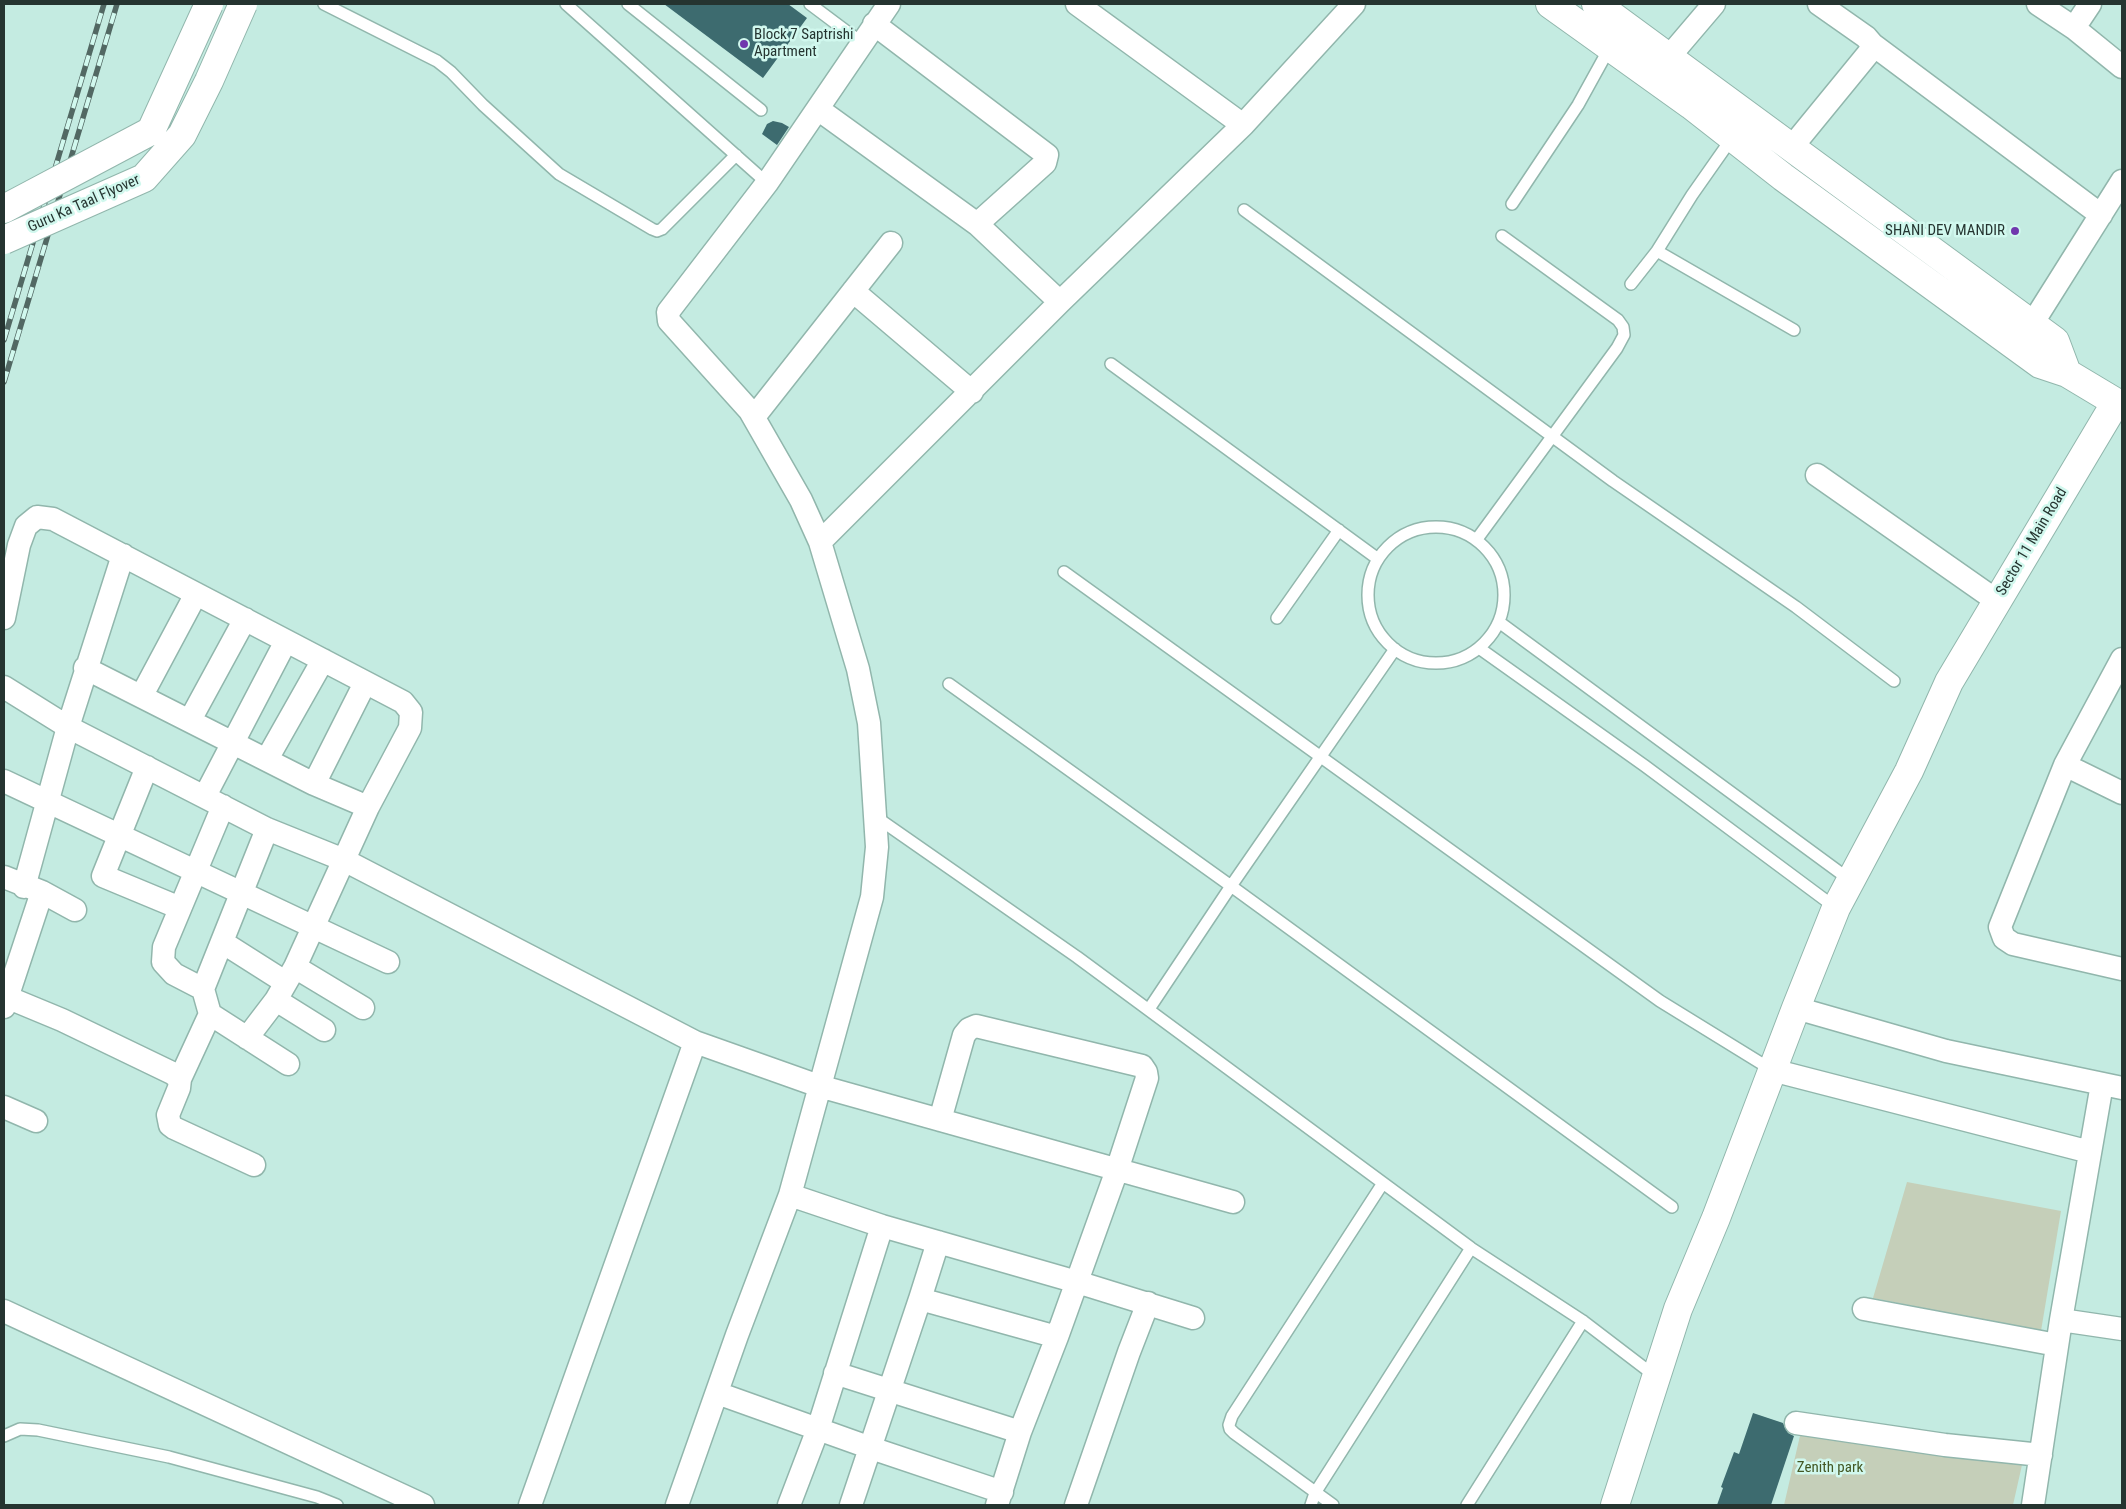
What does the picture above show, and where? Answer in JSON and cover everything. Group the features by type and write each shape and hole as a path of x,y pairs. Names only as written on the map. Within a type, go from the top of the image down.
{"street":[{"name":"Guru Ka Taal Flyover","path":"4,209 151,131 209,4"},
{"name":"Guru Ka Taal Flyover","path":"4,240 144,178 182,135 209,81 243,4"},
{"path":"677,1505 790,1195 872,897 877,847 869,723 858,668 820,542 801,500 754,417 669,321 668,312 767,184 889,4"},
{"path":"1077,4 1243,125"},
{"path":"820,542 1060,302 1243,125 1354,4"},
{"path":"1550,4 1610,47 1662,69 1791,148 2055,341 2067,373"},
{"path":"1596,4 1732,138 2040,364 2067,373 2120,401"},
{"path":"1662,69 1714,4"},
{"path":"1819,4 1866,37 1872,44 2101,215"},
{"path":"2038,4 2074,28 2122,67"},
{"path":"2074,28 2090,4"},
{"path":"874,24 1047,155 1046,163 977,224"},
{"path":"1791,148 1870,52 1872,44"},
{"path":"818,109 977,224 1060,302"},
{"path":"2032,324 2122,181"},
{"path":"754,417 891,243"},
{"path":"853,291 972,392"},
{"name":"Sector 11 Main Road","path":"1615,1505 1678,1309 1716,1218 1836,908 1908,772 1949,682 1997,600 2120,401"},
{"path":"1818,475 1997,600"},
{"path":"4,618 19,545 26,526 37,517 53,519 403,702 411,712 410,728 368,807 285,983 247,1038"},
{"path":"123,555 85,668 47,802 33,889 5,1000 62,1020 172,1073 180,1079"},
{"path":"142,695 196,594"},
{"path":"190,720 244,619"},
{"path":"203,989 174,974 163,962 164,947 196,871 214,801 233,742 286,641"},
{"path":"2122,659 2065,765 2001,921 2004,938 2012,944 2122,969"},
{"path":"267,759 323,660"},
{"path":"85,668 142,695 314,784 368,807"},
{"path":"314,784 365,683"},
{"path":"4,687 68,727 267,829 344,860 695,1042 819,1086 1233,1202"},
{"path":"2065,765 2122,792"},
{"path":"147,767 102,876 180,908"},
{"path":"4,781 388,962"},
{"path":"254,1165 174,1128 170,1124 168,1115 179,1088 180,1079 210,1014 203,989 267,829"},
{"path":"4,877 75,910"},
{"path":"222,942 285,983 363,1008"},
{"path":"285,983 324,1030"},
{"path":"1796,1008 1946,1051 2112,1086 2090,1152 2061,1320 2033,1505"},
{"path":"210,1014 288,1064"},
{"path":"717,1393 871,1448 1000,1498 1020,1432 1077,1282 1148,1078 1142,1066 976,1026 969,1029 964,1035 940,1120"},
{"path":"530,1505 695,1042"},
{"path":"1772,1070 2090,1152"},
{"path":"4,1107 36,1120"},
{"path":"790,1195 882,1226 1148,1303 1193,1318"},
{"path":"788,1505 818,1429 834,1373 882,1226"},
{"path":"851,1505 890,1392 938,1242"},
{"path":"920,1299 1057,1337"},
{"path":"1076,1505 1148,1303"},
{"path":"1864,1310 2057,1345"},
{"path":"4,1311 423,1505"},
{"path":"2061,1320 2122,1329"},
{"path":"834,1373 1020,1432"},
{"path":"1796,1423 1936,1444 2041,1455"}],"lane":[{"path":"324,4 437,61 559,174 657,231 662,229 736,155"},
{"path":"566,4 767,184"},
{"path":"628,4 761,110"},
{"path":"810,4 862,43"},
{"path":"1512,204 1578,105 1610,47"},
{"path":"1631,284 1657,251 1692,195 1732,138"},
{"path":"1244,210 1613,481 1796,607 1894,681"},
{"path":"1477,539 1617,348 1624,335 1623,327 1618,320 1502,236"},
{"path":"1657,251 1794,330"},
{"path":"1110,364 1378,558"},
{"path":"1442,526 1460,530 1477,539 1490,552 1499,568 1504,586 1504,604 1499,622 1490,637 1479,648 1460,659 1437,664 1415,660 1395,649 1381,635 1375,623 1368,597 1370,577 1378,558 1390,544 1405,533 1423,527 1442,526"},
{"path":"1277,618 1339,530"},
{"path":"1064,572 1660,1001 1772,1070"},
{"path":"1499,622 1851,880"},
{"path":"1479,648 1644,766 1836,908"},
{"path":"1149,1009 1231,886 1395,649"},
{"path":"949,684 1231,886 1672,1207"},
{"path":"876,818 1149,1009 1471,1248 1583,1321 1655,1376"},
{"path":"1333,1505 1234,1433 1229,1425 1232,1416 1247,1392 1383,1183"},
{"path":"1311,1505 1315,1493 1471,1248"},
{"path":"1467,1505 1583,1321"},
{"path":"4,1436 6,1433 20,1429 38,1430 170,1456 317,1497 338,1505"}],"green space":[{"path":"1907,1182 2061,1211 2041,1331 1873,1298"},
{"name":"Zenith park","path":"1802,1427 2024,1456 2013,1505 1784,1505"}],"building":[{"name":"Block 7 Saptrishi Apartment","path":"664,4 788,4 807,18 763,78"},
{"path":"773,121 789,127 777,145 762,134 767,124"},
{"path":"1753,1413 1783,1423 1788,1433 1794,1436 1771,1505 1717,1505 1723,1488 1721,1487 1734,1452 1739,1454"}],"railway":[{"path":"4,340 104,4"},
{"path":"4,382 117,4"}],"place":[{"name":"Block 7 Saptrishi Apartment","path":"744,44"},
{"name":"SHANI DEV MANDIR","path":"2015,231"}]}
